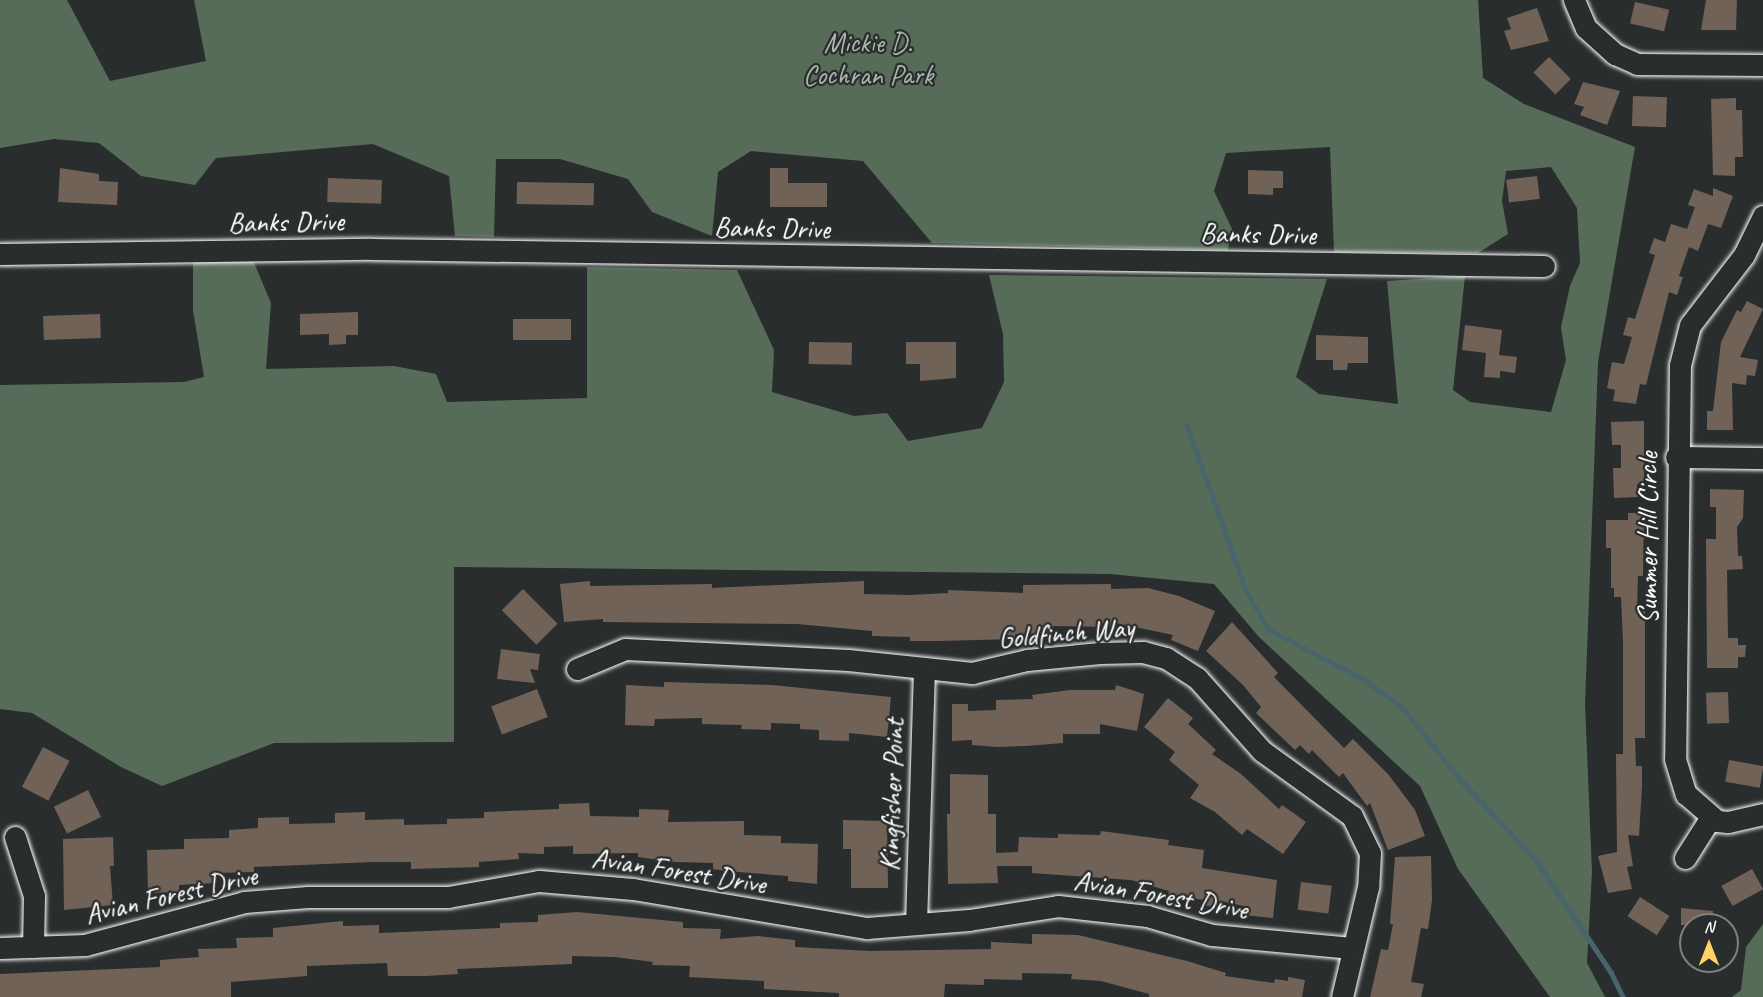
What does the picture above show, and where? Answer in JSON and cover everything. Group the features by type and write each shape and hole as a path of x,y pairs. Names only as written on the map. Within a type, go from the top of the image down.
{"street":[{"path":"1574,0 1586,28 1615,54 1637,64 1763,65"},
{"name":"Summer Hill Circle","path":"1711,816 1686,794 1675,759 1676,457 1680,365 1690,326 1744,255 1763,216"},
{"name":"Banks Drive","path":"0,254 371,249 1544,266"},
{"path":"1676,457 1763,458"},
{"name":"Goldfinch Way","path":"577,669 625,649 972,673 1027,660 1143,652 1166,658 1189,673 1262,751 1352,816 1370,853 1368,887 1342,997"},
{"name":"Kingfisher Point","path":"916,924 924,668"},
{"path":"1685,858 1711,816 1728,822 1763,814"},
{"path":"15,837 34,896 33,947"},
{"name":"Avian Forest Drive","path":"0,948 85,945 244,902 308,897 448,897 539,881 633,889 729,908 867,928 1059,906 1147,916 1212,935 1352,948"}],"green space":[{"name":"Mickie D. Cochran Park","path":"0,0 67,0 110,81 206,61 194,0 1478,0 1483,78 1524,104 1635,147 1598,362 1585,704 1592,872 1587,963 1605,997 1550,997 1458,869 1420,786 1259,637 1214,584 1110,574 454,567 454,742 274,743 162,786 121,767 32,713 0,709 0,385 184,382 204,377 193,310 193,261 253,260 271,303 266,369 394,366 436,374 447,402 587,398 587,267 737,270 774,350 772,392 854,416 887,413 908,441 982,428 1004,382 1003,334 989,275 1327,279 1296,377 1319,394 1398,404 1387,281 1465,276 1453,390 1470,402 1551,412 1566,360 1561,327 1570,286 1580,263 1577,208 1551,167 1506,171 1502,201 1508,234 1478,253 1334,252 1330,147 1226,153 1214,191 1232,229 1228,250 932,243 863,161 751,151 718,172 712,236 652,212 628,179 560,159 496,159 494,237 455,236 449,176 373,144 216,158 195,185 141,176 99,143 54,139 0,148"},
{"path":"1763,924 1763,997 1732,997 1741,990 1746,947"}],"building":[{"path":"1706,0 1737,0 1736,30 1701,30"},
{"path":"1635,2 1669,10 1664,31 1630,23"},
{"path":"1537,8 1549,41 1511,50 1504,31 1511,29 1507,18"},
{"path":"1549,57 1571,79 1555,94 1533,73"},
{"path":"1583,82 1620,91 1607,125 1580,115 1584,107 1574,104"},
{"path":"1633,96 1667,97 1666,127 1632,126"},
{"path":"1736,98 1736,110 1742,110 1743,157 1735,157 1735,176 1713,175 1711,99"},
{"path":"60,168 99,174 99,181 118,182 117,205 58,202"},
{"path":"770,168 788,168 788,183 827,183 827,207 770,207"},
{"path":"1248,170 1283,171 1283,188 1273,188 1273,195 1248,194"},
{"path":"1537,176 1540,199 1509,203 1506,180"},
{"path":"328,178 382,180 381,204 327,202"},
{"path":"517,182 594,183 594,205 517,204"},
{"path":"1713,188 1733,196 1721,228 1708,224 1698,251 1689,247 1679,276 1683,277 1677,295 1669,292 1646,385 1640,384 1636,404 1613,401 1615,390 1607,388 1612,362 1624,364 1632,337 1623,335 1628,317 1635,319 1655,255 1649,253 1654,238 1665,242 1671,224 1687,229 1695,207 1688,205 1694,189 1713,196"},
{"path":"1747,301 1763,309 1740,357 1758,360 1755,376 1747,375 1746,385 1732,383 1733,430 1707,430 1707,411 1713,411 1721,342 1737,310 1741,312"},
{"path":"358,312 358,335 346,335 346,344 329,345 329,334 300,335 300,314"},
{"path":"100,314 101,338 44,340 43,316"},
{"path":"513,319 571,319 571,340 513,340"},
{"path":"1465,325 1502,330 1499,355 1517,357 1515,373 1500,371 1500,378 1484,377 1486,353 1462,350"},
{"path":"1316,335 1368,337 1368,363 1348,363 1347,370 1333,370 1333,360 1316,360"},
{"path":"809,342 852,343 852,365 809,364"},
{"path":"906,342 956,342 956,378 920,381 920,364 906,364"},
{"path":"1644,421 1644,484 1637,484 1638,497 1614,498 1613,468 1621,468 1621,445 1612,445 1611,422"},
{"path":"1710,489 1744,490 1743,518 1737,527 1738,556 1742,556 1743,569 1727,570 1728,638 1738,638 1738,645 1746,645 1745,657 1738,657 1738,668 1707,668 1706,539 1716,539 1716,507 1710,507"},
{"path":"1628,513 1644,513 1643,576 1638,576 1637,611 1645,611 1645,738 1635,738 1636,766 1642,766 1642,786 1639,836 1628,835 1633,866 1627,867 1632,889 1608,893 1598,856 1617,852 1616,754 1623,754 1623,642 1621,597 1614,597 1614,588 1611,588 1611,548 1606,548 1606,520 1628,520"},
{"path":"590,581 590,586 712,584 712,588 864,581 864,594 910,595 948,593 948,590 1023,593 1023,585 1111,584 1111,589 1148,588 1179,596 1215,611 1198,651 1171,640 1173,635 1116,623 1116,627 1053,626 1053,633 1015,634 1015,639 910,641 910,637 872,636 872,631 797,624 603,622 603,619 564,622 560,584"},
{"path":"523,589 558,624 536,645 502,610"},
{"path":"1232,622 1278,673 1274,677 1344,748 1353,739 1388,774 1415,810 1425,836 1388,850 1370,803 1367,806 1343,773 1339,777 1312,750 1309,754 1300,745 1295,750 1256,713 1261,707 1243,685 1206,651"},
{"path":"501,649 540,654 538,670 530,669 535,683 497,679"},
{"path":"664,682 772,685 891,697 887,737 849,733 849,741 819,740 819,730 800,729 800,724 771,723 771,730 741,729 742,725 702,724 702,718 655,719 654,726 625,725 626,685 664,687"},
{"path":"1116,685 1144,694 1137,731 1100,724 1100,734 1063,734 1063,743 1026,746 997,747 972,745 972,740 952,741 952,704 968,704 968,711 996,710 996,700 1033,699 1032,695 1070,690 1115,690"},
{"path":"537,689 548,717 502,735 491,707"},
{"path":"1728,692 1729,723 1707,724 1706,693"},
{"path":"1168,698 1193,718 1188,724 1216,750 1212,754 1241,774 1279,809 1282,805 1306,822 1283,854 1247,829 1242,835 1215,812 1190,798 1199,785 1169,760 1175,752 1144,727"},
{"path":"43,747 69,761 48,801 22,787"},
{"path":"1729,760 1763,766 1760,788 1725,782"},
{"path":"950,774 988,775 988,814 996,814 996,853 1018,852 1019,837 1058,838 1058,834 1100,835 1101,831 1169,840 1168,845 1204,850 1202,868 1277,880 1273,918 1244,915 1244,906 1221,901 1220,908 1203,905 1204,900 1168,895 1169,891 1131,880 1032,873 1032,866 997,866 998,883 948,884 947,814 950,814"},
{"path":"88,790 101,817 67,834 54,807"},
{"path":"589,803 590,816 639,817 639,809 669,810 668,822 744,821 744,835 781,836 781,843 818,844 817,884 788,881 788,876 713,869 713,863 675,862 638,857 638,853 573,854 573,846 544,847 544,854 518,853 519,859 479,862 479,867 411,869 411,862 373,862 254,867 254,872 215,873 216,883 179,885 179,892 148,893 147,850 184,849 184,839 229,838 229,830 258,828 258,818 289,817 289,824 335,823 335,813 365,812 365,820 404,819 404,825 447,824 447,819 484,818 484,812 559,809 559,804"},
{"path":"843,820 887,821 888,888 851,888 851,849 843,849"},
{"path":"113,837 114,866 110,866 113,905 64,910 63,839"},
{"path":"1431,856 1432,900 1428,929 1421,928 1411,982 1424,984 1421,997 1370,997 1381,949 1388,950 1393,924 1390,924 1395,857"},
{"path":"1752,869 1763,889 1733,906 1721,886"},
{"path":"1301,882 1332,886 1328,914 1298,910"},
{"path":"1640,897 1669,916 1657,935 1627,916"},
{"path":"1681,908 1713,911 1713,913 1681,913"},
{"path":"577,912 683,922 683,928 721,929 720,939 758,936 795,940 795,947 870,951 991,949 991,942 1032,944 1032,934 1078,935 1187,961 1226,973 1225,976 1274,983 1275,979 1288,981 1288,977 1305,980 1302,997 1149,997 1149,994 1101,981 1071,979 1072,974 1022,973 1022,980 984,979 984,985 945,984 944,997 839,997 839,993 764,989 764,981 689,977 690,966 652,965 653,962 615,957 572,956 572,964 457,969 458,974 426,976 388,976 387,963 307,966 307,976 231,982 231,997 0,997 0,974 160,967 160,960 199,957 198,949 237,948 236,938 273,937 273,928 343,921 343,926 379,925 379,933 500,928 500,923 538,922 538,915"}],"waterway":[{"path":"1187,425 1246,590 1268,629 1367,681 1403,708 1459,778 1536,860 1611,972 1623,997"}]}
